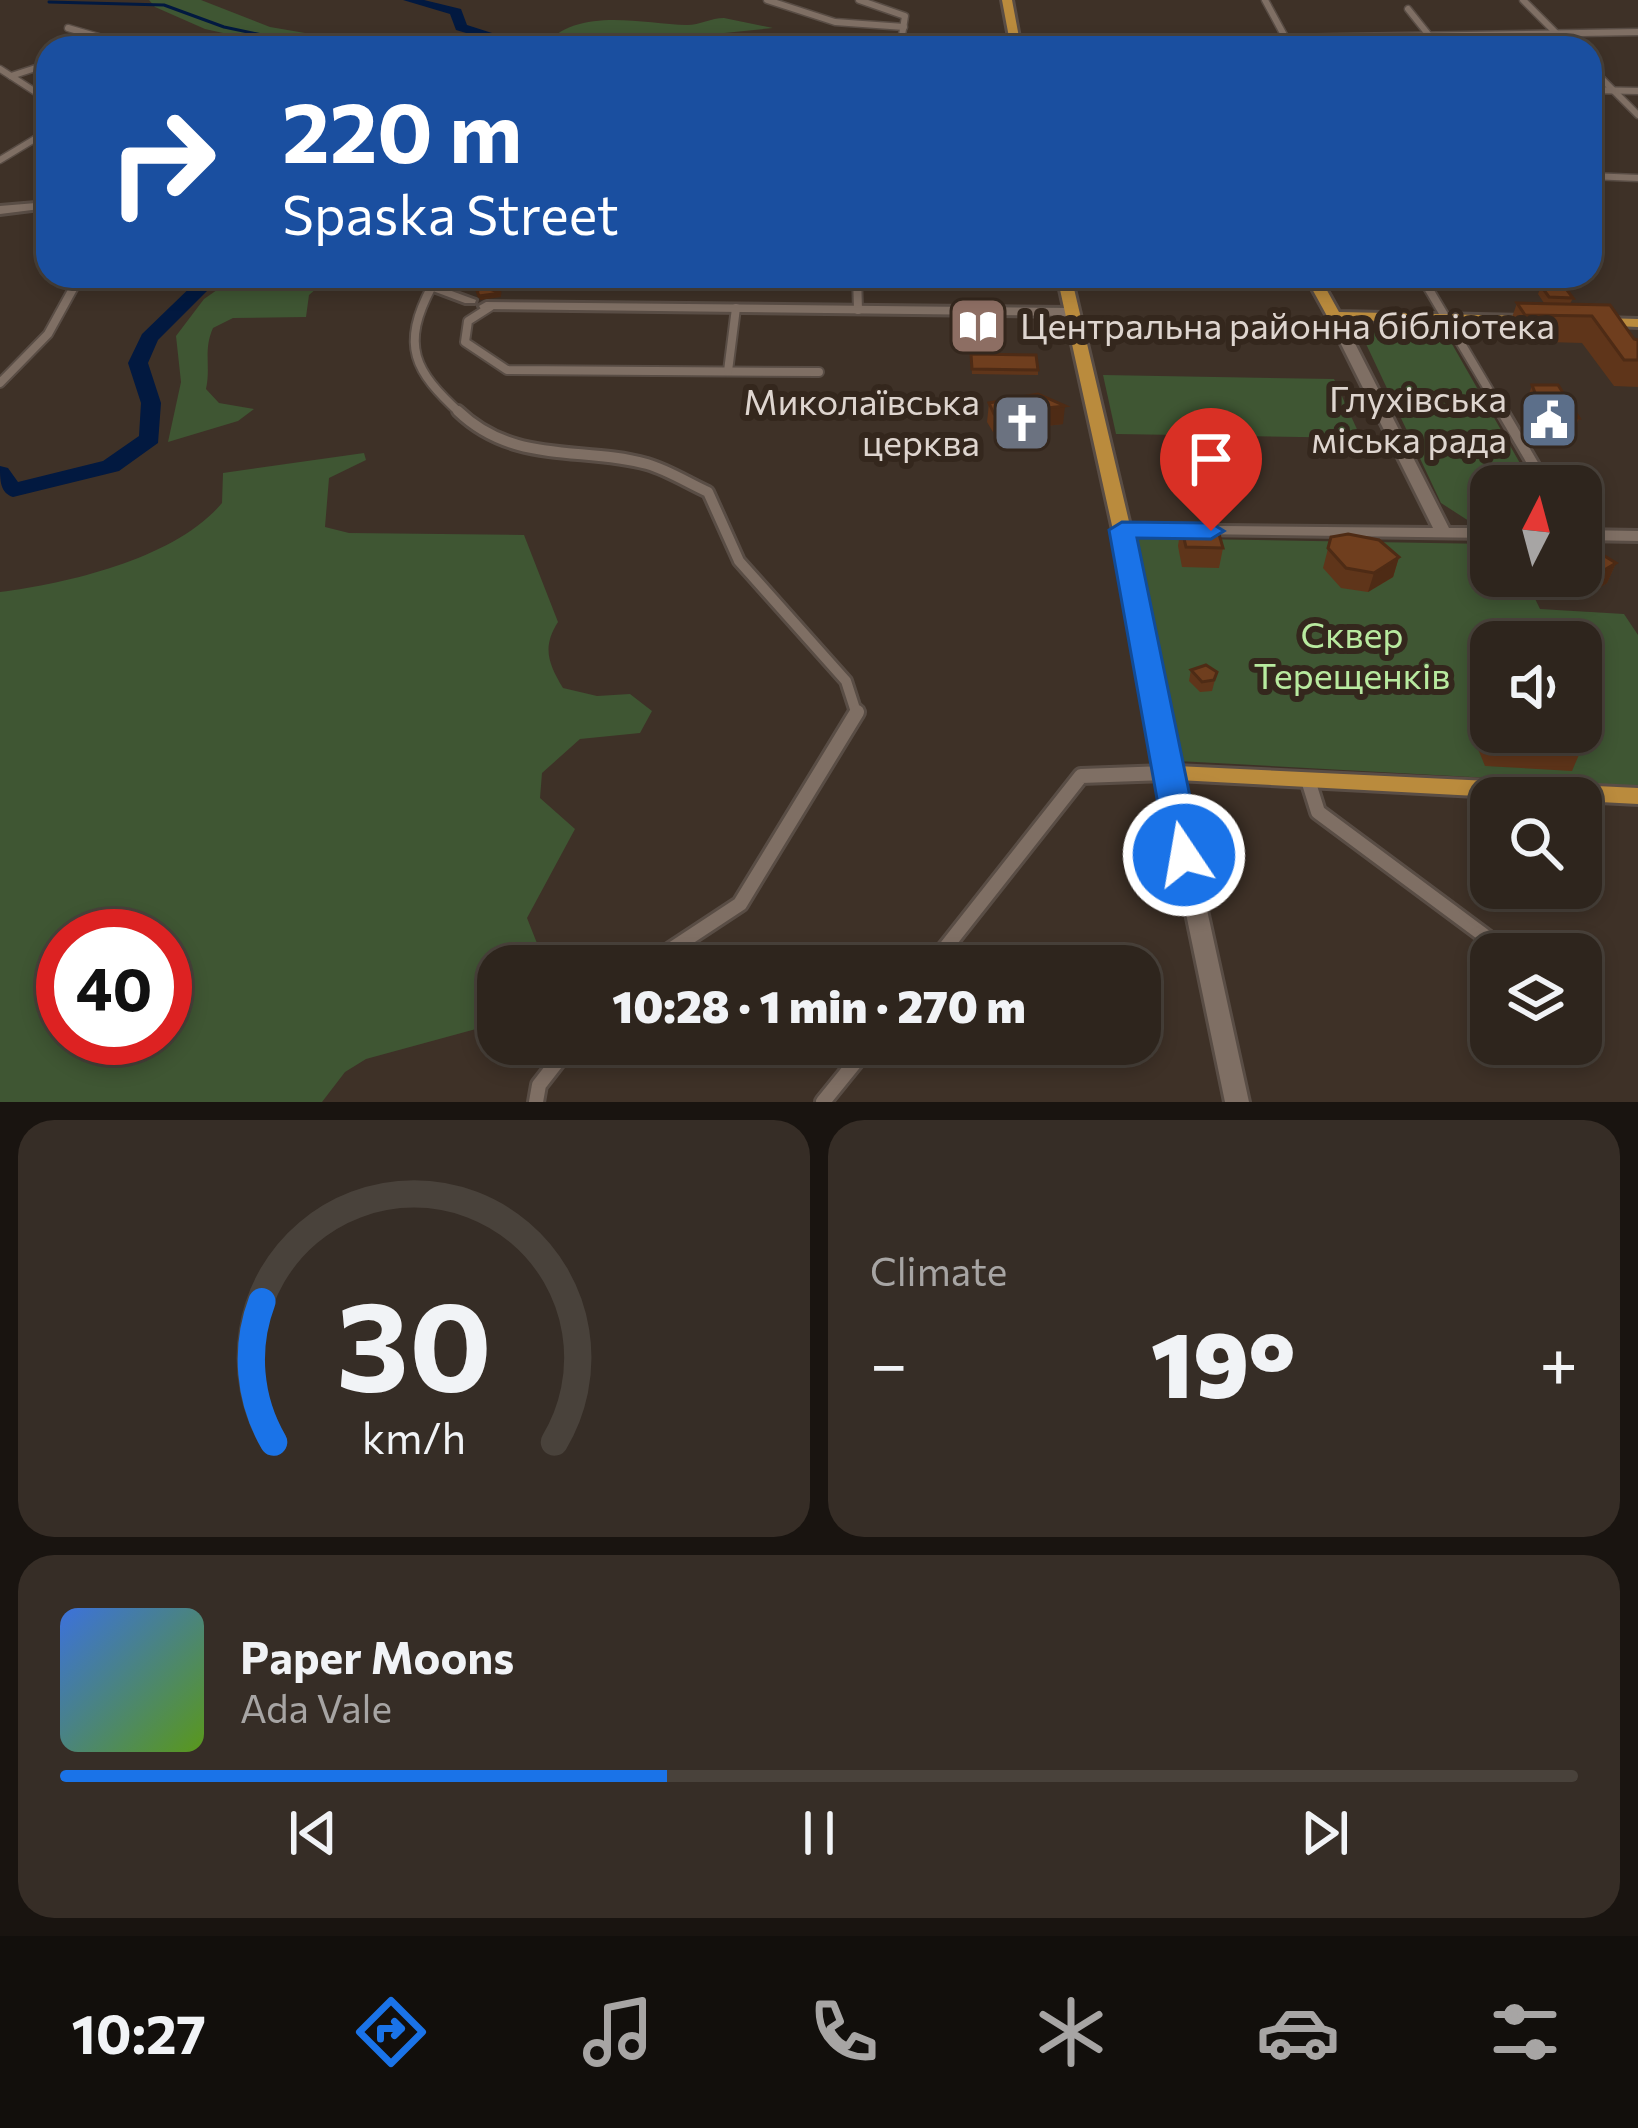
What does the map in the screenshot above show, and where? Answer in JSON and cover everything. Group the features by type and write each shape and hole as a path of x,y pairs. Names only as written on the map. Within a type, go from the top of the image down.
{"main road":[{"path":"1007,0 1014,36"},
{"path":"1067,288 1122,530 1167,773 1638,796"},
{"path":"1319,288 1334,316 1552,321"},
{"path":"1574,321 1638,323"}],"street":[{"path":"767,0 835,22 904,27"},
{"path":"859,0 901,12 902,36"},
{"path":"1265,0 1285,36"},
{"path":"1523,0 1560,36"},
{"path":"1408,9 1428,34"},
{"path":"68,28 96,36"},
{"path":"1357,36 1638,32"},
{"path":"11,76 36,68"},
{"path":"0,69 36,92"},
{"path":"1602,81 1638,115"},
{"path":"1602,90 1638,91"},
{"path":"0,160 36,138"},
{"path":"1602,176 1638,178"},
{"path":"2,211 36,207"},
{"path":"0,383 48,334 73,288"},
{"path":"431,288 413,321 420,376 472,426 553,456 646,464 708,492 739,561 846,682 858,714 740,904 678,945"},
{"path":"437,288 470,300"},
{"path":"857,288 858,310"},
{"path":"1428,288 1533,465"},
{"path":"819,372 495,367 465,342 463,329 488,307 1072,312"},
{"path":"728,370 736,308"},
{"path":"1334,316 1444,533"},
{"path":"1122,530 1470,533"},
{"path":"1602,535 1638,536"},
{"path":"949,945 1082,776 1167,773 1237,1102"},
{"path":"1308,780 1318,812 1481,933"},
{"path":"536,1102 539,1085 555,1065"},
{"path":"823,1102 853,1065"}],"green space":[{"path":"149,0 201,0 270,27 323,36 237,36 205,29"},
{"path":"724,18 773,28 694,36 555,36 573,26 610,20 687,25"},
{"path":"220,288 317,288 309,295 306,317 233,318 213,328 206,389 219,403 254,409 238,421 168,442 181,382 176,336 204,299"},
{"path":"1359,329 1444,330 1521,465 1470,465 1470,522 1441,503"},
{"path":"1103,375 1334,379 1361,438 1116,434"},
{"path":"364,453 366,460 329,478 325,527 349,533 524,535 558,622 549,655 563,688 597,696 630,694 652,711 640,733 580,739 542,773 540,798 575,829 527,918 538,945 477,945 477,1029 366,1059 345,1072 322,1102 0,1102 0,592 89,574 150,553 178,539 222,503 223,473"},
{"name":"Сквер Терещенків","path":"1132,538 1470,544 1470,597 1534,597 1540,609 1624,614 1638,635 1638,786 1602,784 1602,777 1472,777 1178,761"}],"building":[{"path":"487,288 501,293 479,296 477,291"},
{"path":"1542,288 1566,288 1573,298 1549,297"},
{"path":"1517,303 1610,305 1638,340 1638,360 1624,360 1592,316 1525,315"},
{"path":"971,354 1036,355 1038,370 972,369"},
{"path":"1532,385 1558,385 1579,418 1552,417 1541,408"},
{"path":"1038,394 1065,406 994,414 989,403"},
{"path":"1181,526 1217,527 1223,548 1186,547"},
{"path":"1348,534 1379,540 1399,557 1374,573 1346,568 1328,548 1331,537"},
{"path":"1602,554 1616,563 1602,571"},
{"path":"1206,665 1217,672 1214,680 1202,682 1191,670"}],"waterway":[{"path":"409,0 456,12 461,27 491,36"},
{"path":"49,2 164,5 224,27 266,36"},
{"path":"0,473 13,490 111,466 150,438 151,403 138,363 149,338 201,288"}],"place":[{"name":"Центральна районна бібліотека","path":"978,326"},
{"name":"Глухівська міська рада","path":"1549,420"},
{"name":"Миколаївська церква","path":"1022,423"}],"route":[{"path":"1184,855 1122,530 1211,531"}]}
